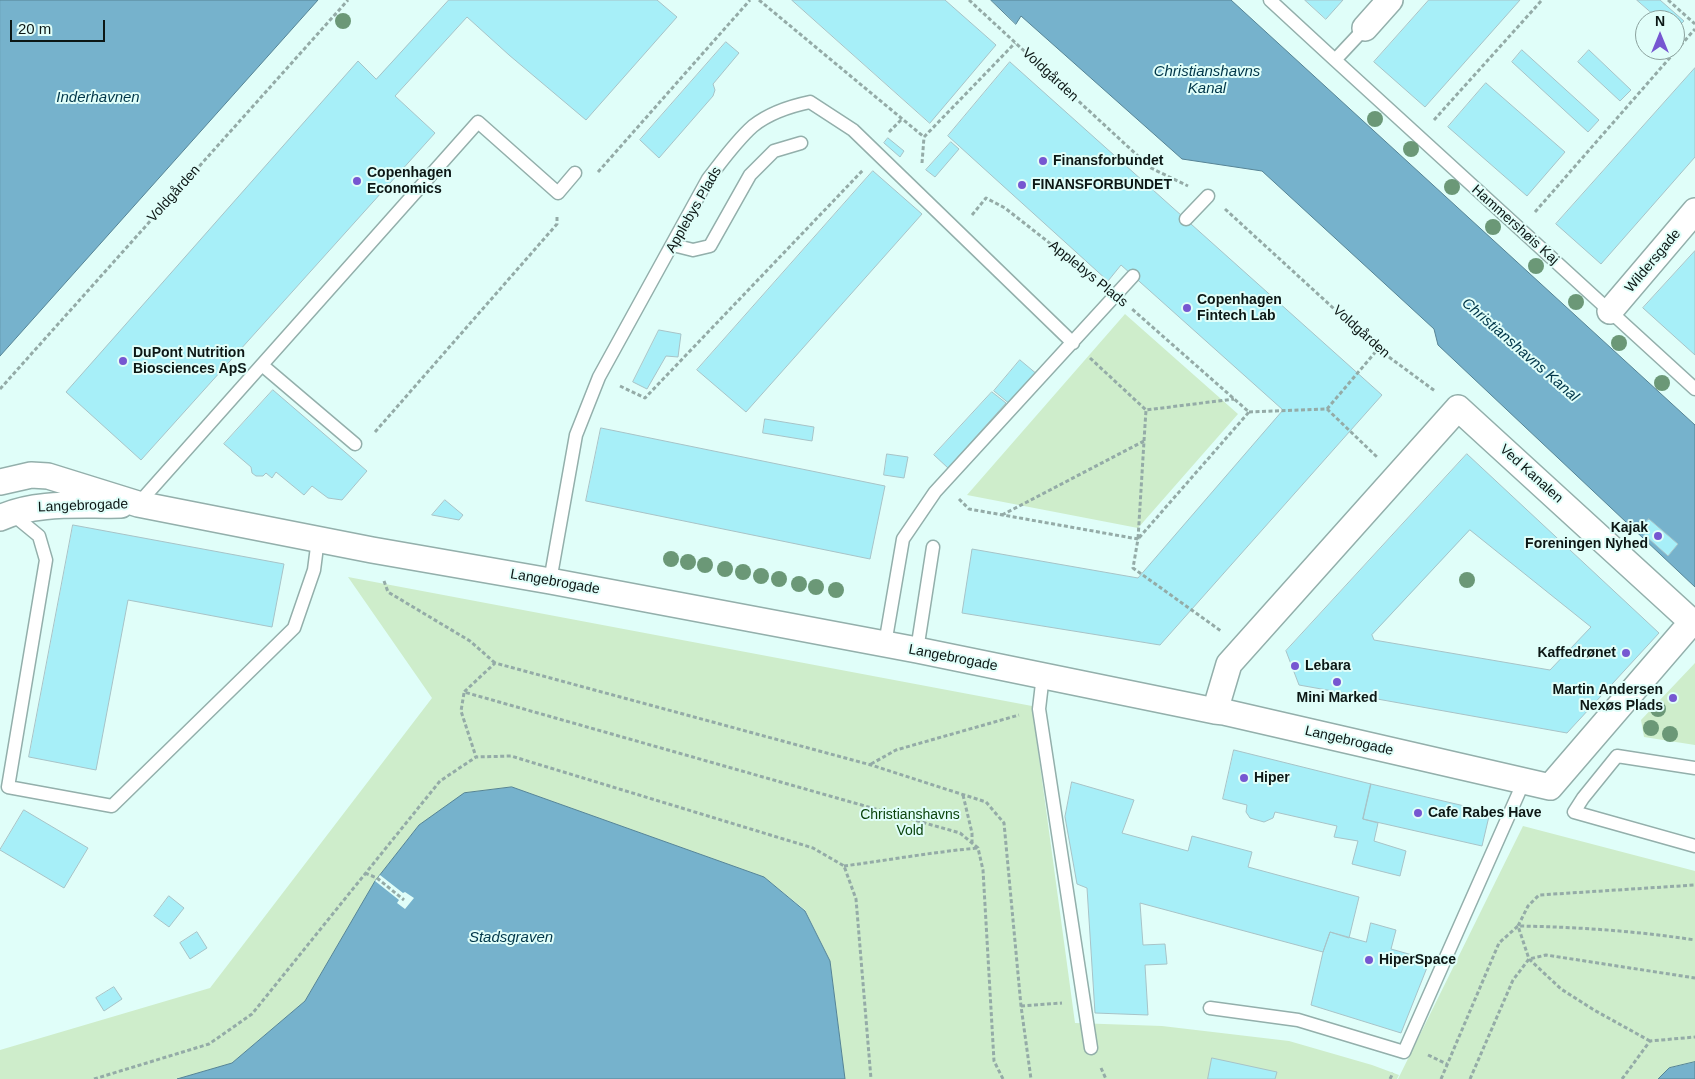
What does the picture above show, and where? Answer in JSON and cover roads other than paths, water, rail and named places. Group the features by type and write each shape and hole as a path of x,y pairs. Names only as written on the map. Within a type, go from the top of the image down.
{"street":[{"path":"1365,28 1390,0"},
{"name":"Wildersgade","path":"1610,311 1695,211"},
{"name":"Ved Kanalen","path":"1215,711 1229,664 1458,408 1692,622"},
{"name":"Langebrogade","path":"0,482 31,475 48,476 138,504 372,550 550,581 917,650 1215,711 1550,787 1692,622"},
{"name":"Langebrogade","path":"5,516 39,507 138,504"}],"lane":[{"name":"Hammershøis Kaj","path":"1270,0 1695,389"},
{"path":"1335,60 1365,28"},
{"name":"Applebys Plads","path":"550,581 576,435 599,377 708,179 727,154 754,126 787,108 810,102 853,130 1073,343"},
{"path":"138,504 478,122 558,192 576,173"},
{"path":"673,245 693,250 710,246 750,175 774,151 801,143"},
{"path":"1186,219 1208,196"},
{"path":"884,644 903,539 935,492 1133,276"},
{"path":"262,365 356,444"},
{"path":"5,516 39,536 46,560 8,787 112,806 294,628 314,570 318,539"},
{"path":"917,650 933,547"},
{"path":"1043,676 1039,709 1082,1002 1091,1048"},
{"path":"1695,768 1617,756 1574,812 1695,846"},
{"path":"1210,1008 1298,1020 1404,1052 1524,781"}],"water":[{"name":"Inderhavnen","path":"0,0 318,0 0,356"},
{"name":"Christianshavns Kanal","path":"991,0 1231,0 1695,425 1695,587 1438,345 1434,329 1262,171 1182,159 1021,16 1016,24"},
{"name":"Stadsgraven","path":"512,787 764,877 805,911 830,961 845,1079 177,1079 232,1063 305,1001 375,881 419,825 464,793"},
{"path":"1695,1062 1695,1079 1658,1079 1669,1068"}],"place":[{"name":"Finansforbundet","path":"1043,161"},
{"name":"Copenhagen Economics","path":"357,181"},
{"name":"FINANSFORBUNDET","path":"1022,185"},
{"name":"Copenhagen Fintech Lab","path":"1187,308"},
{"name":"DuPont Nutrition Biosciences ApS","path":"123,361"},
{"name":"Kajak Foreningen Nyhed","path":"1658,536"},
{"name":"Kaffedrønet","path":"1626,653"},
{"name":"Lebara","path":"1295,666"},
{"name":"Mini Marked","path":"1337,682"},
{"name":"Martin Andersen Nexøs Plads","path":"1673,698"},
{"name":"Hiper","path":"1244,778"},
{"name":"Cafe Rabes Have","path":"1418,813"},
{"name":"HiperSpace","path":"1369,960"}],"park label":[{"name":"Christianshavns Vold","path":"910,824"}]}
